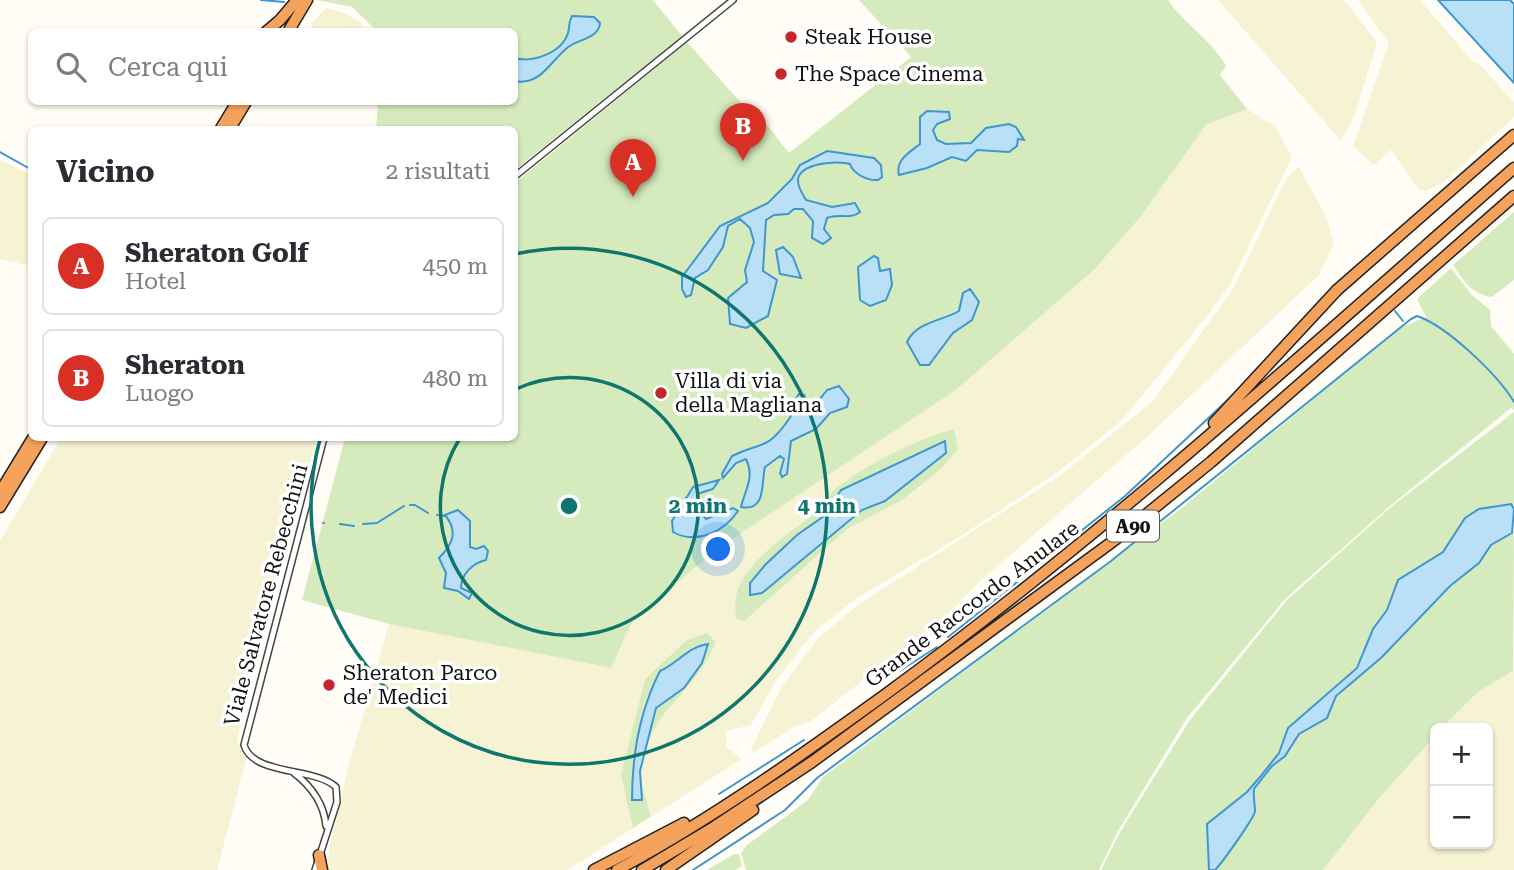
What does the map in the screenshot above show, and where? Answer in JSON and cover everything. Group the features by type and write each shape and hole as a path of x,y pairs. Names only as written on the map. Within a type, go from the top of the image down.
{"highway":[{"path":"271,28 298,0"},
{"path":"281,28 298,0"},
{"path":"291,28 309,0"},
{"path":"298,28 309,0"},
{"path":"222,126 235,105"},
{"path":"231,126 244,105"},
{"path":"1181,461 1325,301 1514,135"},
{"name":"Grande Raccordo Anulare","path":"617,870 734,800 1001,609 1181,461 1514,168"},
{"name":"Grande Raccordo Anulare","path":"642,870 715,827 812,762 1116,540 1211,462 1514,196"},
{"path":"0,492 31,441"},
{"path":"0,507 40,441"},
{"name":"Grande Raccordo Anulare","path":"666,870 752,811 812,762"},
{"path":"594,870 734,800"},
{"path":"319,855 322,870"}],"street":[{"path":"518,174 733,0"},
{"name":"Viale Salvatore Rebecchini","path":"323,441 244,740 246,752 254,759 325,780"},
{"name":"Viale Salvatore Rebecchini","path":"292,772 313,792 320,804 326,829"},
{"path":"313,792 317,783 325,780 335,786 337,799 330,804 320,804"},
{"name":"Viale Salvatore Rebecchini","path":"315,870 337,799"}],"shaded area":[{"path":"1218,0 1344,0 1377,42 1355,115 1341,141"},
{"path":"1358,0 1420,0 1473,62 1478,63 1514,102 1514,117 1444,182 1425,191 1419,190 1391,150 1376,164 1372,164 1353,146 1389,43"},
{"path":"326,8 344,13 361,23 364,28 312,28 312,23"},
{"path":"1247,109 1275,126 1292,157 1229,286 1122,420 1059,471 961,536 857,598 814,632 775,682 751,725 726,731 726,747 742,759 567,870 327,870 330,844 348,768 389,624 611,668 633,620 716,550 956,390 1095,269 1141,216 1206,125","holes":["862,510 762,593 797,535"]},
{"path":"0,160 28,174 28,265 0,259"},
{"path":"1299,167 1325,214 1334,243 1319,275 1147,437 978,583 949,613 811,721 794,727 752,754 752,747 782,686 818,638 859,604 1061,475 1153,401 1233,289 1287,177"},
{"path":"59,441 316,441 237,740 246,760 217,870 0,870 0,541"},
{"path":"1514,671 1514,870 1323,870 1381,796 1430,742 1430,849 1493,849 1493,723 1447,723 1478,692"}],"green space":[{"path":"317,0 653,0 682,36 518,168 518,126 376,126 378,105 518,105 518,28 374,28 352,7"},
{"path":"859,0 1168,0 1220,56 1226,66 1220,75 1247,109 1206,125 1141,216 1095,269 956,390 716,550 633,620 611,668 389,624 302,600 344,441 518,441 518,181 687,42 757,121 768,126 789,153 911,57"},
{"path":"1514,212 1514,280 1492,297 1479,293 1469,286 1453,265"},
{"path":"1451,268 1471,294 1490,310 1491,326 1514,354 1514,410 1511,408 1390,506 1285,599 1187,718 1118,831 1099,870 746,870 741,853 747,845 808,800 823,777 1183,507 1399,328 1426,317 1417,299"},
{"path":"1514,412 1514,509 1510,504 1479,509 1465,518 1443,552 1398,580 1387,610 1373,629 1357,668 1288,728 1279,753 1260,777 1247,792 1207,824 1209,870 1101,870 1120,832 1190,720 1287,600 1391,507"},
{"path":"954,429 958,449 942,468 902,500 847,529 744,621 737,619 735,602 740,586 749,571 775,544 818,510 842,483 889,455","holes":["945,441 946,453 885,501 862,510 762,593 797,535 824,516 869,476"]},
{"path":"1514,531 1513,671 1478,692 1447,723 1430,723 1430,742 1381,796 1323,870 1215,870 1252,821 1254,789 1272,766 1285,756 1299,734 1327,718 1336,696 1382,657 1450,586 1479,563 1491,545"},
{"path":"707,633 716,642 696,676 661,718 652,734 641,774 651,816 633,828 621,775 645,679 687,640","holes":["695,645 684,688 656,708 640,771 642,800 632,769 644,703 660,671 675,664"]},
{"path":"734,854 739,854 742,866 735,870 707,870"}],"water":[{"path":"1438,0 1510,0 1514,4 1514,83"},
{"path":"572,16 594,17 600,23 592,36 567,48 544,72 531,80 518,81 518,58 538,58 560,46 568,33"},
{"path":"927,111 949,112 950,119 937,124 933,130 937,140 946,144 971,143 986,128 1009,124 1016,127 1024,140 1018,139 1017,146 1009,152 977,150 966,161 952,157 927,168 899,175 901,161 920,144 920,117"},
{"path":"827,151 874,158 881,165 882,177 878,180 866,178 854,171 850,164 837,162 813,166 801,174 798,185 806,200 832,207 855,203 860,212 853,216 827,218 824,229 831,238 823,244 812,238 813,221 803,209 794,209 788,214 774,215 766,220 763,271 777,280 768,316 746,328 730,324 728,298 747,282 745,270 754,242 750,228 740,219 728,226 723,247 708,270 695,278 691,295 686,297 682,289 682,277 720,226 768,203 792,179 800,165"},
{"path":"783,247 793,257 801,278 780,274 776,250"},
{"path":"874,256 878,258 880,271 890,269 892,285 886,300 870,306 860,300 858,267"},
{"path":"970,289 979,302 972,320 953,333 929,365 920,365 907,342 911,335 923,326 959,311 963,293"},
{"path":"839,386 849,399 847,407 830,413 816,429 791,441 787,474 782,477 780,473 784,459 780,456 765,467 759,500 755,505 741,507 749,478 749,466 746,459 736,463 723,478 722,474 732,456 775,437 791,416 799,394 804,395 811,410 827,390"},
{"path":"945,441 946,453 885,501 862,510 762,593 750,595 750,583 765,565 797,535 824,516 841,490"},
{"path":"719,480 713,489 697,494 698,509 706,519 733,508 738,511 732,518 717,530 700,537 682,536 673,532 672,521 693,487"},
{"path":"1511,504 1514,509 1512,533 1491,545 1479,563 1450,586 1382,657 1336,696 1327,718 1299,734 1285,756 1272,766 1254,789 1254,815 1231,850 1215,870 1209,870 1207,824 1247,792 1260,777 1279,753 1288,728 1357,668 1373,629 1387,610 1398,580 1443,552 1465,518 1479,509"},
{"path":"458,510 470,521 470,547 476,549 484,546 488,551 486,560 472,566 463,578 461,588 472,593 469,599 458,591 444,588 446,573 439,558 453,533 445,515"},
{"path":"708,644 702,663 684,688 656,708 640,771 642,800 632,800 638,734 660,671 695,648"}],"waterway":[{"path":"261,0 284,2"},
{"path":"0,152 28,168"},
{"path":"1395,311 1403,321"},
{"path":"693,870 785,810 817,778 1111,561 1411,319 1417,316 1429,321 1457,340 1496,379 1514,402"},
{"path":"1272,353 1292,331"},
{"path":"948,637 1125,496 1233,395"},
{"path":"410,505 428,513"},
{"path":"363,524 377,523 404,506"},
{"path":"437,515 445,516"},
{"path":"340,524 354,526"},
{"path":"898,672 937,647"},
{"path":"719,794 804,740"}],"place":[{"name":"Steak House","path":"791,37"},
{"name":"The Space Cinema","path":"781,74"},
{"name":"Sheraton","path":"743,161"},
{"name":"Sheraton Golf","path":"633,197"},
{"name":"Villa di via della Magliana","path":"661,393"},
{"name":"Sheraton Parco de' Medici","path":"329,685"}]}
